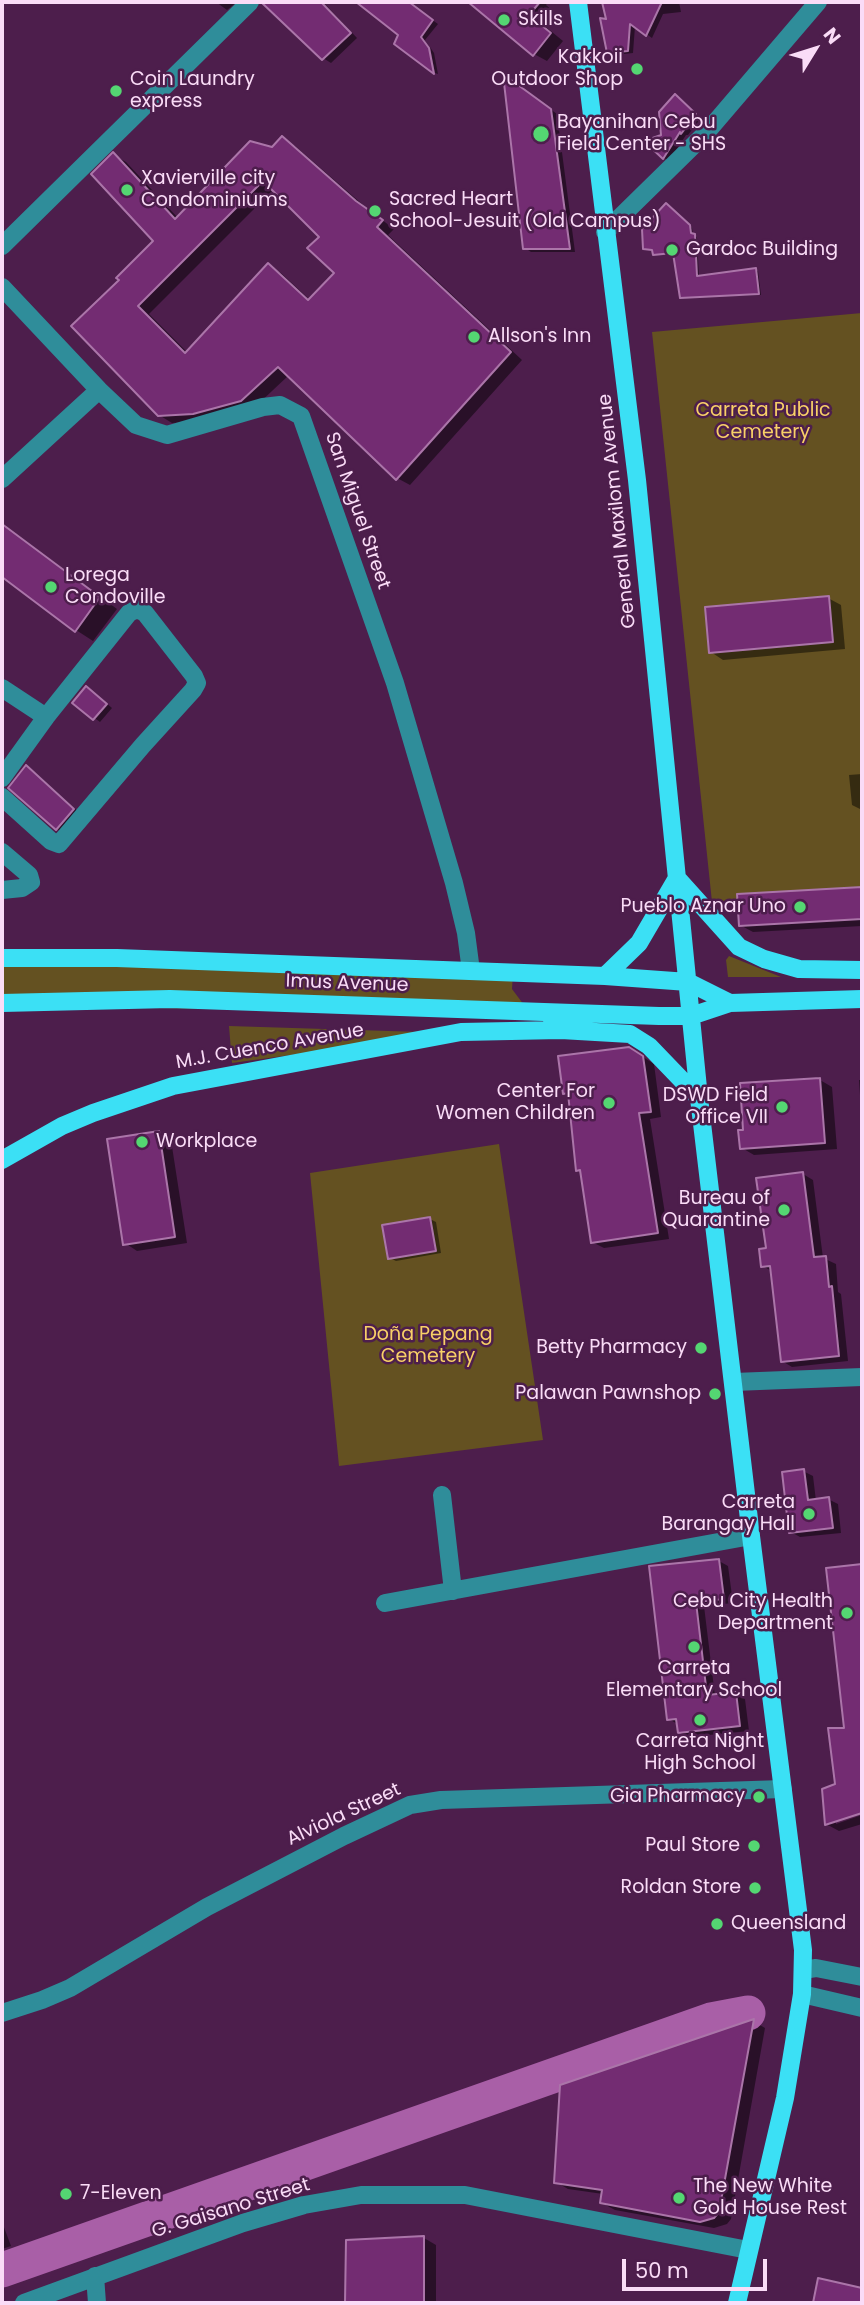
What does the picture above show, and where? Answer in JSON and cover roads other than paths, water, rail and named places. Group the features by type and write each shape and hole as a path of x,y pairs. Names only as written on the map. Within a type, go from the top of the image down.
{"main road":[{"name":"General Maxilom Avenue","path":"578,2 637,480 699,1098 803,1950 802,1994 785,2098 737,2303"},
{"path":"605,976 639,943 677,878 739,947 764,959 799,969 862,970"},
{"name":"Imus Avenue","path":"2,958 130,958 605,976 688,982"},
{"path":"688,982 730,1003"},
{"name":"Imus Avenue","path":"2,1003 170,999 530,1013 691,1016"},
{"path":"691,1016 730,1003 862,999"},
{"path":"530,1013 545,1025 561,1030"},
{"name":"M.J. Cuenco Avenue","path":"2,1160 62,1126 173,1086 461,1032 561,1030 630,1034 649,1046 699,1098"}],"street":[{"path":"2,246 250,2"},
{"path":"605,232 706,133 818,2"},
{"name":"San Miguel Street","path":"2,287 99,390 136,425 167,435 263,407 280,405 301,416 395,683 454,883 466,933 471,971"},
{"path":"2,479 99,390"},
{"path":"2,778 129,612 137,609 145,613 197,683 59,844 51,841 2,797"},
{"path":"3,692 46,718"},
{"path":"2,852 29,875 31,883 22,888 2,890"},
{"path":"733,1382 862,1377"},
{"path":"442,1495 453,1591"},
{"path":"385,1604 751,1536"},
{"name":"Alviola Street","path":"2,2013 70,1988 207,1906 410,1805 441,1800 783,1788"},
{"path":"803,1970 816,1968 862,1977"},
{"path":"802,1994 862,2008"},
{"name":"G. Gaisano Street","path":"24,2303 243,2223 304,2205 361,2195 465,2195 748,2250"},
{"path":"95,2276 97,2303"}],"waterway":[{"path":"2,2270 711,2020 748,2013"}],"place":[{"name":"Skills","path":"504,20"},
{"name":"Kakkoii Outdoor Shop","path":"637,69"},
{"name":"Coin Laundry express","path":"116,91"},
{"name":"Bayanihan Cebu Field Center - SHS","path":"541,134"},
{"name":"Xavierville city Condominiums","path":"127,190"},
{"name":"Sacred Heart School-Jesuit (Old Campus)","path":"375,211"},
{"name":"Gardoc Building","path":"672,250"},
{"name":"Allson's Inn","path":"474,337"},
{"name":"Lorega Condoville","path":"51,587"},
{"name":"Pueblo Aznar Uno","path":"800,907"},
{"name":"Center For Women Children","path":"609,1103"},
{"name":"DSWD Field Office VII","path":"782,1107"},
{"name":"Workplace","path":"142,1142"},
{"name":"Bureau of Quarantine","path":"784,1210"},
{"name":"Betty Pharmacy","path":"701,1348"},
{"name":"Palawan Pawnshop","path":"715,1394"},
{"name":"Carreta Barangay Hall","path":"809,1514"},
{"name":"Cebu City Health Department","path":"847,1613"},
{"name":"Carreta Elementary School","path":"694,1647"},
{"name":"Carreta Night High School","path":"700,1720"},
{"name":"Gia Pharmacy","path":"759,1797"},
{"name":"Paul Store","path":"754,1846"},
{"name":"Roldan Store","path":"755,1888"},
{"name":"Queensland","path":"717,1924"},
{"name":"7-Eleven","path":"66,2194"},
{"name":"The New White Gold House Rest","path":"679,2198"}],"park label":[{"name":"Carreta Public Cemetery","path":"763,422"},
{"name":"Doña Pepang Cemetery","path":"428,1346"}]}
